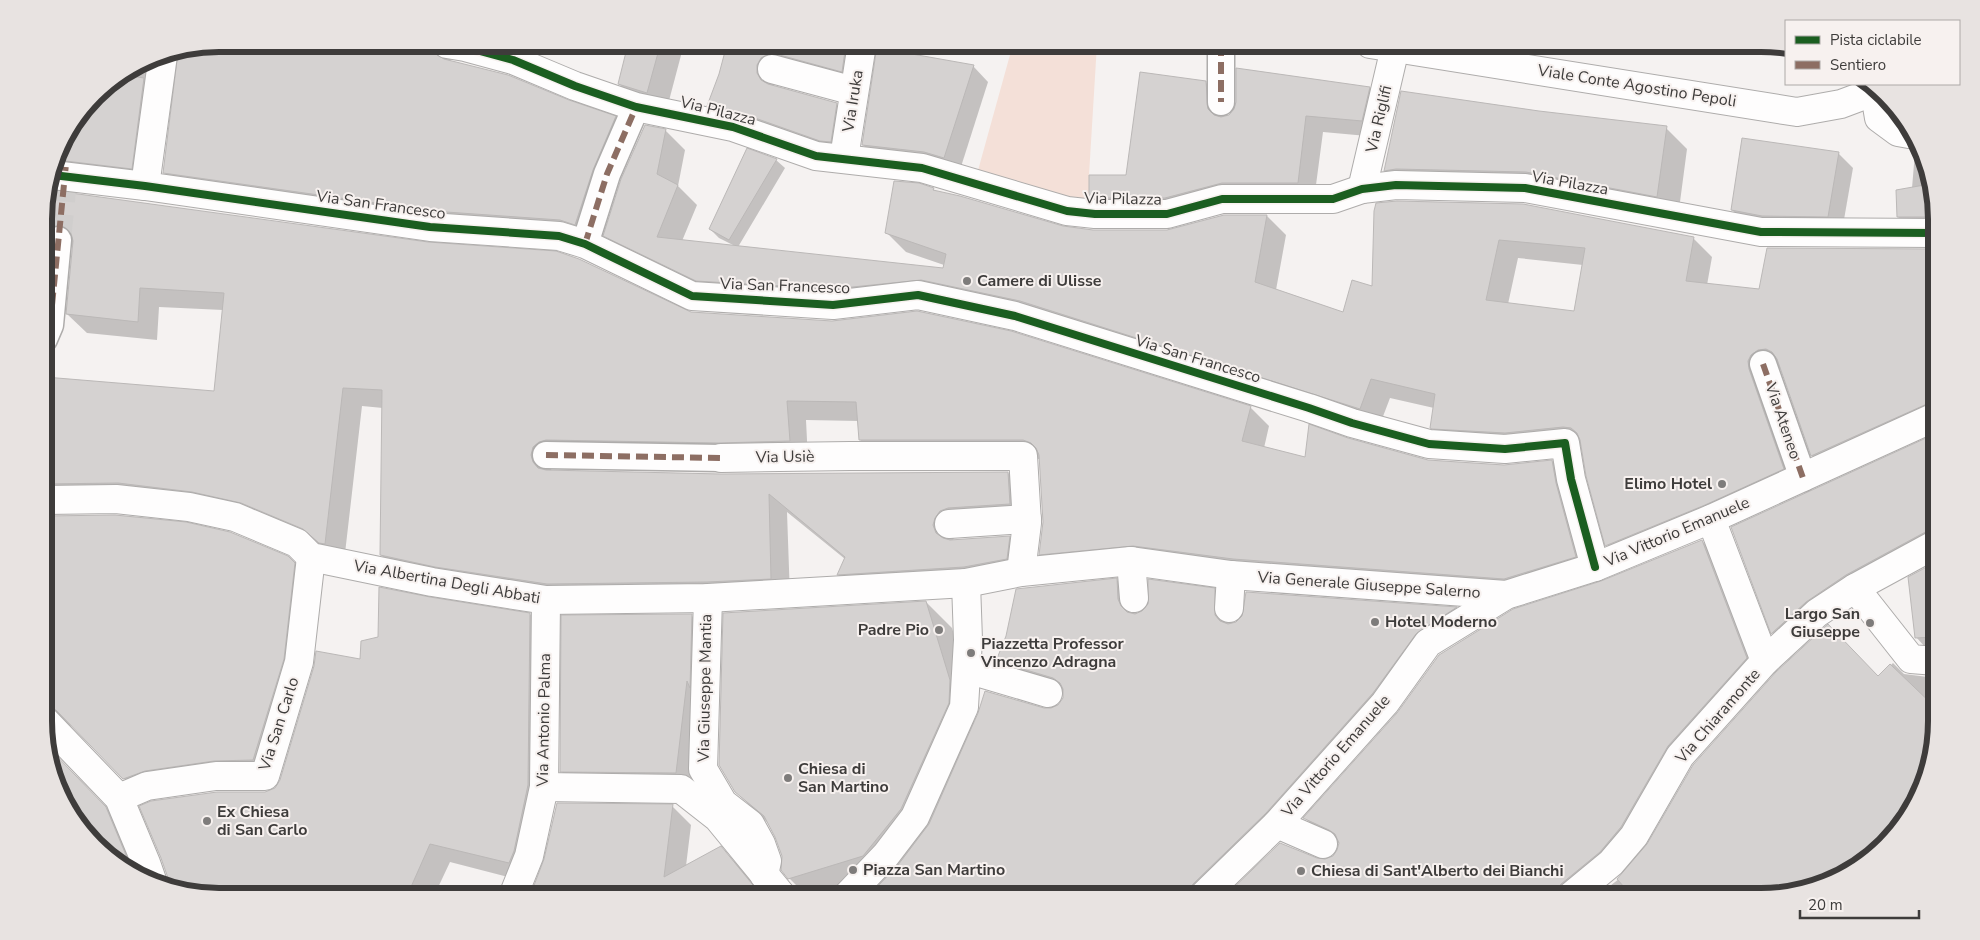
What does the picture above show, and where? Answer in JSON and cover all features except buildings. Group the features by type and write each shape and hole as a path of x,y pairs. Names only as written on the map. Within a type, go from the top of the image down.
{"street":[{"path":"1221,52 1221,102"},
{"name":"Via Riglifi","path":"1362,189 1382,52"},
{"name":"Viale Conte Agostino Pepoli","path":"1422,52 1797,112 1841,104 1871,94"},
{"name":"Via Pilazza","path":"488,53 513,60 575,86 636,107 734,127 816,156 922,168 1067,210 1095,214 1167,214 1222,199 1333,199 1362,189 1396,185 1525,188 1761,232 1928,233"},
{"name":"Via Iruka","path":"844,158 861,53"},
{"path":"145,186 162,63"},
{"path":"772,69 854,91"},
{"path":"1875,98 1879,118 1898,132 1903,133"},
{"path":"585,244 607,174 636,107"},
{"name":"Via San Francesco","path":"62,176 430,227 559,236 585,244 692,296 833,305 918,295 1015,316 1352,423 1429,444 1505,449 1565,444 1571,479 1595,567"},
{"path":"53,295 58,240"},
{"name":"Via Ateneo","path":"1763,364 1803,478"},
{"name":"Via Vittorio Emanuele","path":"1212,887 1277,824 1385,703 1428,643 1506,594 1595,567 1711,520 1928,420"},
{"name":"Via Usiè","path":"546,454 722,458 1023,456 1027,519"},
{"name":"Via Albertina Degli Abbati","path":"52,500 116,500 189,507 236,517 297,543 310,557 432,582 546,600 708,598 966,583"},
{"path":"949,524 1027,519 1021,572"},
{"path":"1711,520 1765,661"},
{"name":"Via Chiaramonte","path":"1582,887 1611,863 1634,836 1680,756 1765,661 1817,613 1855,588 1928,548"},
{"name":"Via San Carlo","path":"119,798 147,786 216,776 265,776 299,662 310,557"},
{"path":"1131,561 1134,598"},
{"name":"Via Generale Giuseppe Salerno","path":"966,583 1021,572 1131,561 1231,575 1506,594"},
{"path":"1229,608 1231,575"},
{"path":"855,888 886,855 915,817 979,673 966,583"},
{"path":"1855,588 1911,659 1928,660"},
{"name":"Via Giuseppe Mantia","path":"708,598 703,769 723,802 750,824 761,844 773,886"},
{"name":"Via Antonio Palma","path":"516,888 529,856 544,787 546,600"},
{"path":"979,673 1048,694"},
{"path":"53,729 119,798 142,868"},
{"path":"544,787 682,789 718,818 773,886"},
{"path":"1277,824 1323,844"}],"shaded area":[{"path":"1011,52 1096,52 1089,203 977,174"}],"tunnel":[{"path":"58,240 63,190"}],"marked path":[{"path":"1221,52 1221,102"},
{"path":"585,244 607,174 636,107"},
{"path":"53,297 66,164"},
{"path":"1763,364 1803,478"},
{"path":"546,455 721,458"}],"cycle path":[{"path":"486,53 513,60 575,86 636,107 733,127 816,156 922,168 1067,211 1095,214 1167,214 1222,199 1333,199 1362,189 1396,185 1525,188 1761,232 1928,233"},
{"path":"58,176 145,186 430,227 559,236 585,244 692,296 833,305 918,295 1015,316 1352,423 1429,444 1505,449 1565,443 1571,479 1595,567"}],"place":[{"name":"Camere di Ulisse","path":"967,281"},
{"name":"Elimo Hotel","path":"1722,484"},
{"name":"Hotel Moderno","path":"1375,622"},
{"name":"Largo San Giuseppe","path":"1870,623"},
{"name":"Padre Pio","path":"939,630"},
{"name":"Piazzetta Professor Vincenzo Adragna","path":"971,653"},
{"name":"Chiesa di San Martino","path":"788,778"},
{"name":"Ex Chiesa di San Carlo","path":"207,821"},
{"name":"Piazza San Martino","path":"853,870"},
{"name":"Chiesa di Sant'Alberto dei Bianchi","path":"1301,871"}]}
